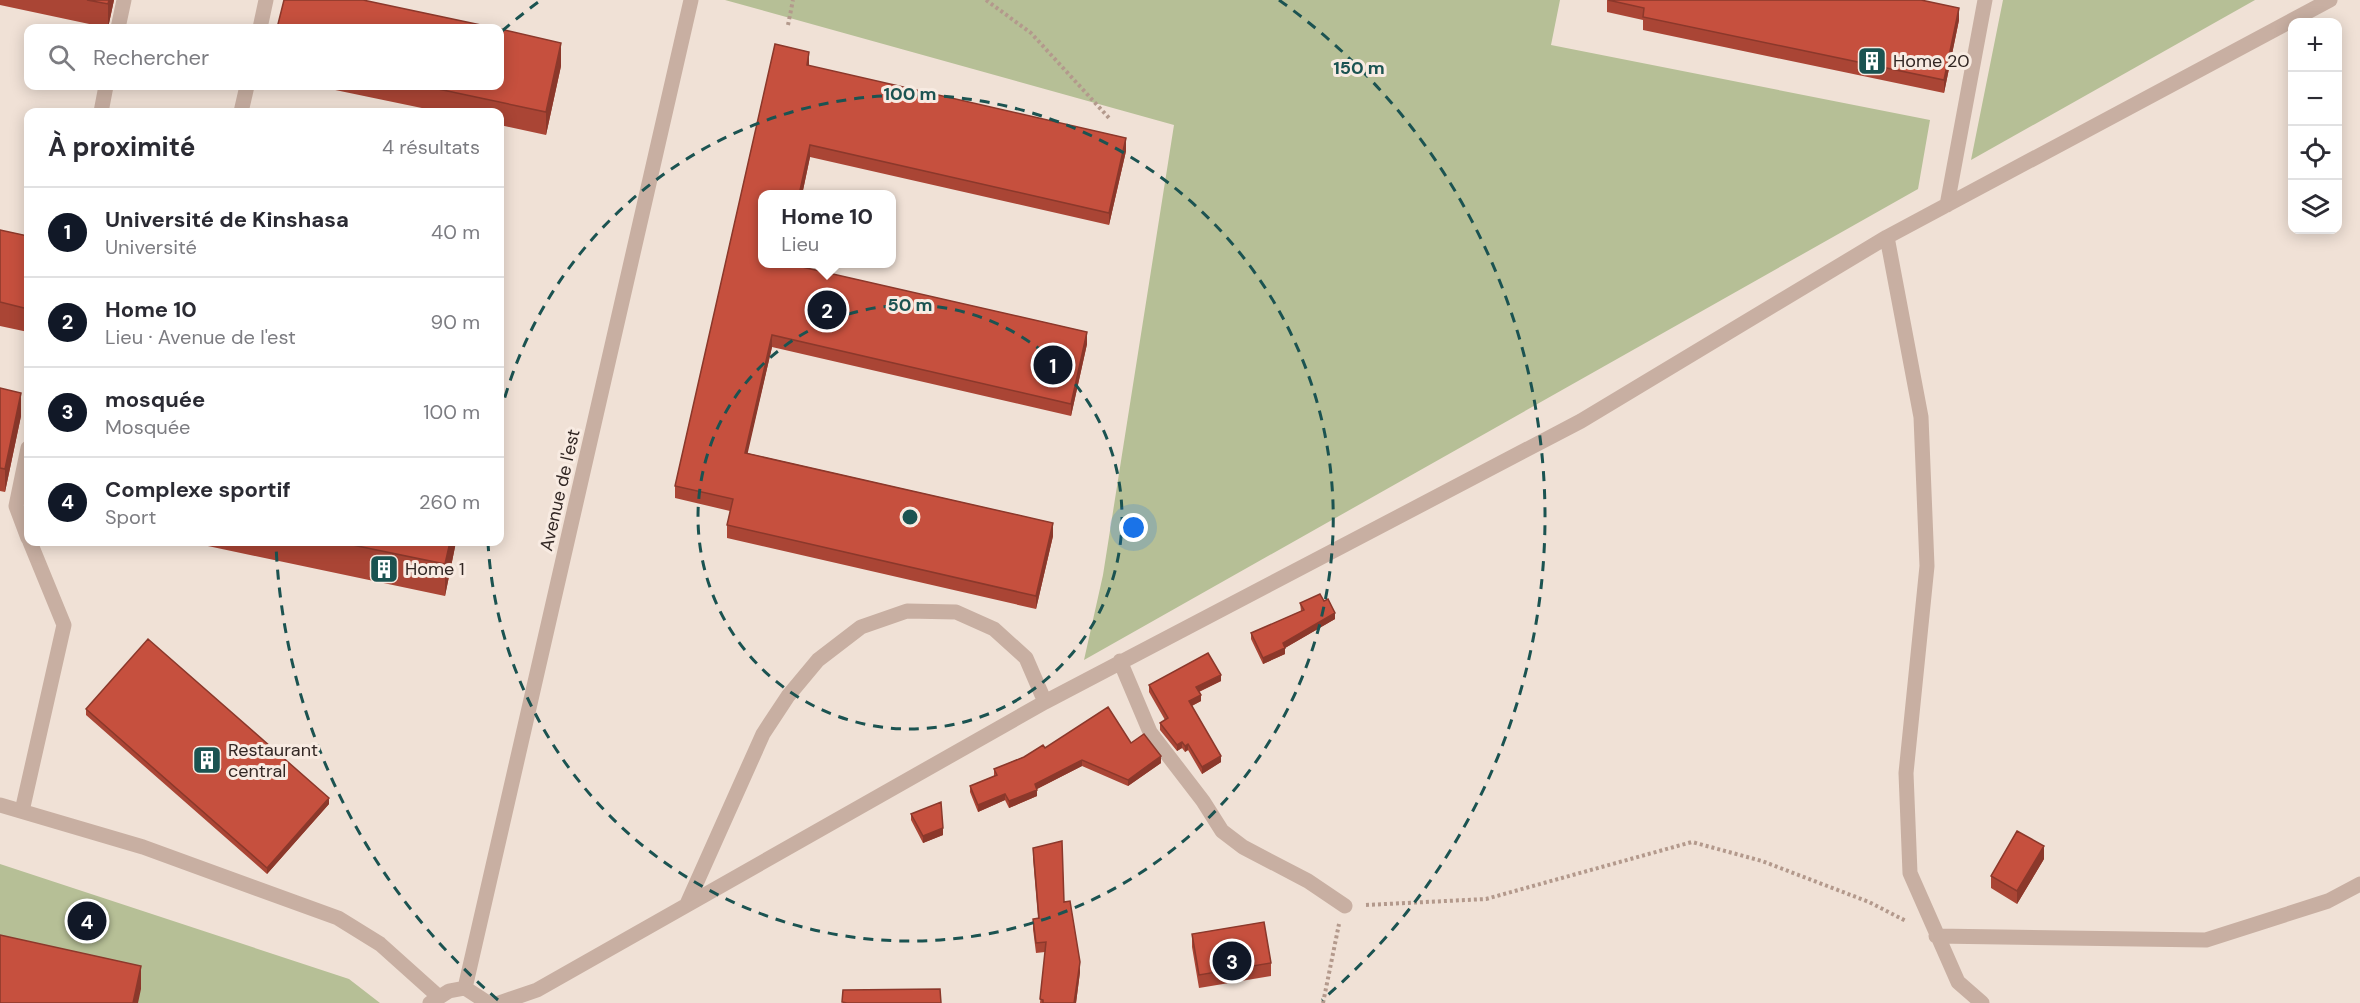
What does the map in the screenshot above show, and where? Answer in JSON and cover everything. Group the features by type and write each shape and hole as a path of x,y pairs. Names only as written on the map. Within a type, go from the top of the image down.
{"street":[{"path":"119,24 124,0"},
{"path":"261,24 266,0"},
{"name":"Avenue de l'est","path":"465,988 691,0"},
{"path":"1947,205 1985,0"},
{"path":"499,1003 537,990 1120,661 1581,421 1887,237 2330,0"},
{"path":"101,108 105,90"},
{"path":"242,108 246,90"},
{"path":"1887,237 1921,417 1927,566 1906,773 1910,873 1958,982 1982,1003"},
{"path":"22,507 24,487"},
{"path":"22,811 64,625 31,546"},
{"path":"687,904 763,734 788,696 818,660 861,627 907,611 956,612 994,628 1026,658 1045,702"},
{"path":"1120,661 1150,732 1203,801 1222,831 1243,847 1308,881 1345,906"},
{"path":"0,805 143,847 338,918 380,944 434,999 465,988 488,1003"},
{"path":"1936,936 2206,940 2328,901 2360,884"}],"path":[{"path":"788,25 793,0"},
{"path":"986,0 1031,33 1109,118"},
{"path":"1323,1003 1335,937 1345,906 1486,899 1692,842 1762,861 1869,902 1936,936"}],"green space":[{"path":"725,0 1560,0 1551,45 1930,120 1918,189 1084,660 1103,575 1174,125"},
{"path":"2003,0 2255,0 1971,160"},
{"path":"0,864 349,979 380,1003 0,1003"}],"building":[{"path":"87,0 109,0 108,4"},
{"path":"284,0 363,0 476,24 278,24"},
{"name":"Home 20","path":"1608,0 1921,0 1959,8 1944,80 1643,17 1644,8"},
{"path":"504,30 561,43 546,112 443,90 504,90"},
{"path":"775,44 809,52 807,65 1126,138 1109,213 810,145 800,190 758,190 758,268 807,268 1087,332 1071,404 772,335 745,453 1053,523 1036,596 727,525 733,499 675,486"},
{"path":"0,230 24,235 24,308 0,302"},
{"path":"0,388 21,393 5,469 0,468"},
{"path":"357,546 449,546 445,564"},
{"path":"1320,594 1324,601 1328,599 1335,613 1283,643 1285,648 1263,658 1251,633 1304,610 1300,603"},
{"name":"Restaurant central","path":"148,639 329,798 267,868 86,709"},
{"path":"1208,653 1221,675 1196,687 1201,695 1189,701 1221,756 1202,767 1188,744 1185,746 1182,742 1177,745 1160,723 1168,718 1149,685"},
{"path":"1108,707 1131,743 1144,734 1161,756 1128,780 1082,760 1035,784 1037,790 1009,801 1005,794 978,805 970,786 997,775 994,769 1024,757 1043,745 1045,748"},
{"path":"941,802 943,828 923,836 911,814"},
{"path":"2017,831 2044,846 2017,891 1991,876"},
{"path":"1062,841 1064,902 1070,901 1080,962 1074,1003 1043,1003 1040,999 1046,942 1036,943 1033,919 1039,918 1033,848"},
{"path":"1264,922 1271,963 1199,975 1192,934"},
{"path":"0,935 141,966 133,1003 0,1003"},
{"path":"940,989 941,1003 842,1002 843,990"}],"place":[{"name":"Home 20","path":"1872,61"},
{"name":"Home 10","path":"827,310"},
{"name":"Université de Kinshasa","path":"1053,365"},
{"name":"Home 1","path":"384,569"},
{"name":"Restaurant central","path":"207,760"},
{"name":"Complexe sportif","path":"87,921"},
{"name":"mosquée","path":"1232,961"}]}
